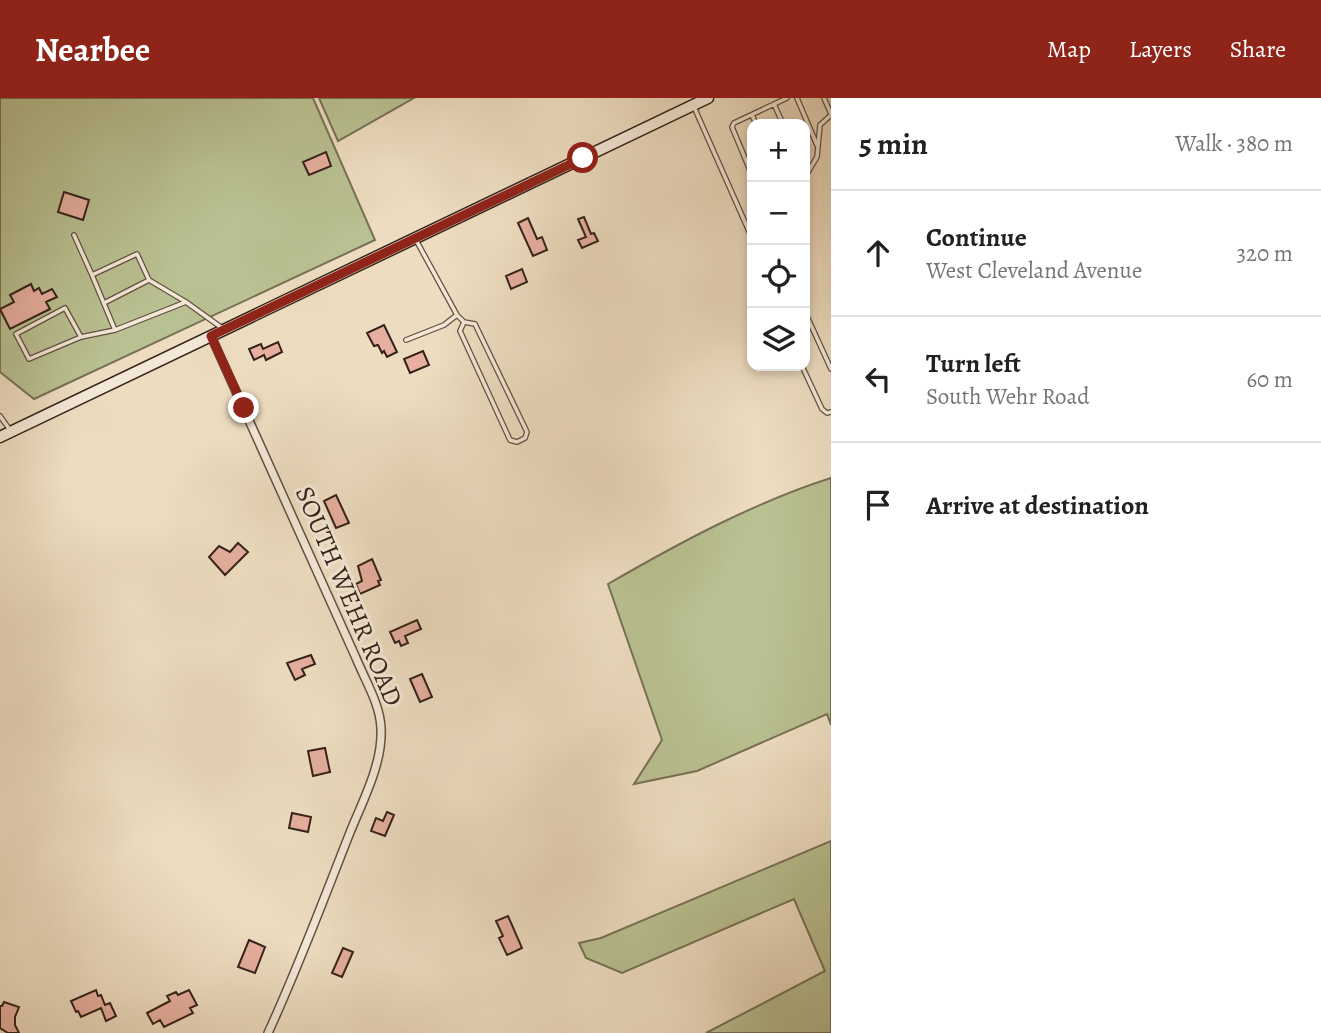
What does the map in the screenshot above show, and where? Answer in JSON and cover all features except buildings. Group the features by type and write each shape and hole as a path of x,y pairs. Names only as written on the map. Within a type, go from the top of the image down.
{"main road":[{"path":"0,437 702,100"}],"street":[{"name":"SOUTH WEHR ROAD","path":"211,336 356,658 382,726 380,750 372,774 307,943 268,1033"}],"lane":[{"path":"747,163 732,127 734,123 787,98"},
{"path":"797,98 818,147"},
{"path":"810,168 817,157 820,125 831,115 824,98"},
{"path":"702,100 747,222"},
{"path":"774,104 781,119"},
{"path":"752,115 754,119"},
{"path":"74,235 115,330"},
{"path":"415,238 457,315 464,322 475,324 527,432 525,438 517,442 510,440 460,331 464,322"},
{"path":"92,275 137,254 149,280 186,302 223,330"},
{"path":"104,303 149,280"},
{"path":"81,337 65,308 16,334 29,359 81,337 115,330 186,302"},
{"path":"406,340 444,325 457,315"},
{"path":"810,323 831,369"},
{"path":"804,371 822,409 827,413 831,412"},
{"path":"0,416 12,431"}],"green space":[{"path":"0,98 313,98 375,240 34,399 0,372"},
{"path":"319,98 414,98 338,141"},
{"path":"831,478 831,725 827,714 697,771 634,784 662,740 608,584 717,525 773,499"},
{"path":"831,841 831,1033 706,1033 825,971 794,899 622,973 586,958 579,943 601,938"}],"route":[{"path":"244,408 211,336 583,158"}]}
